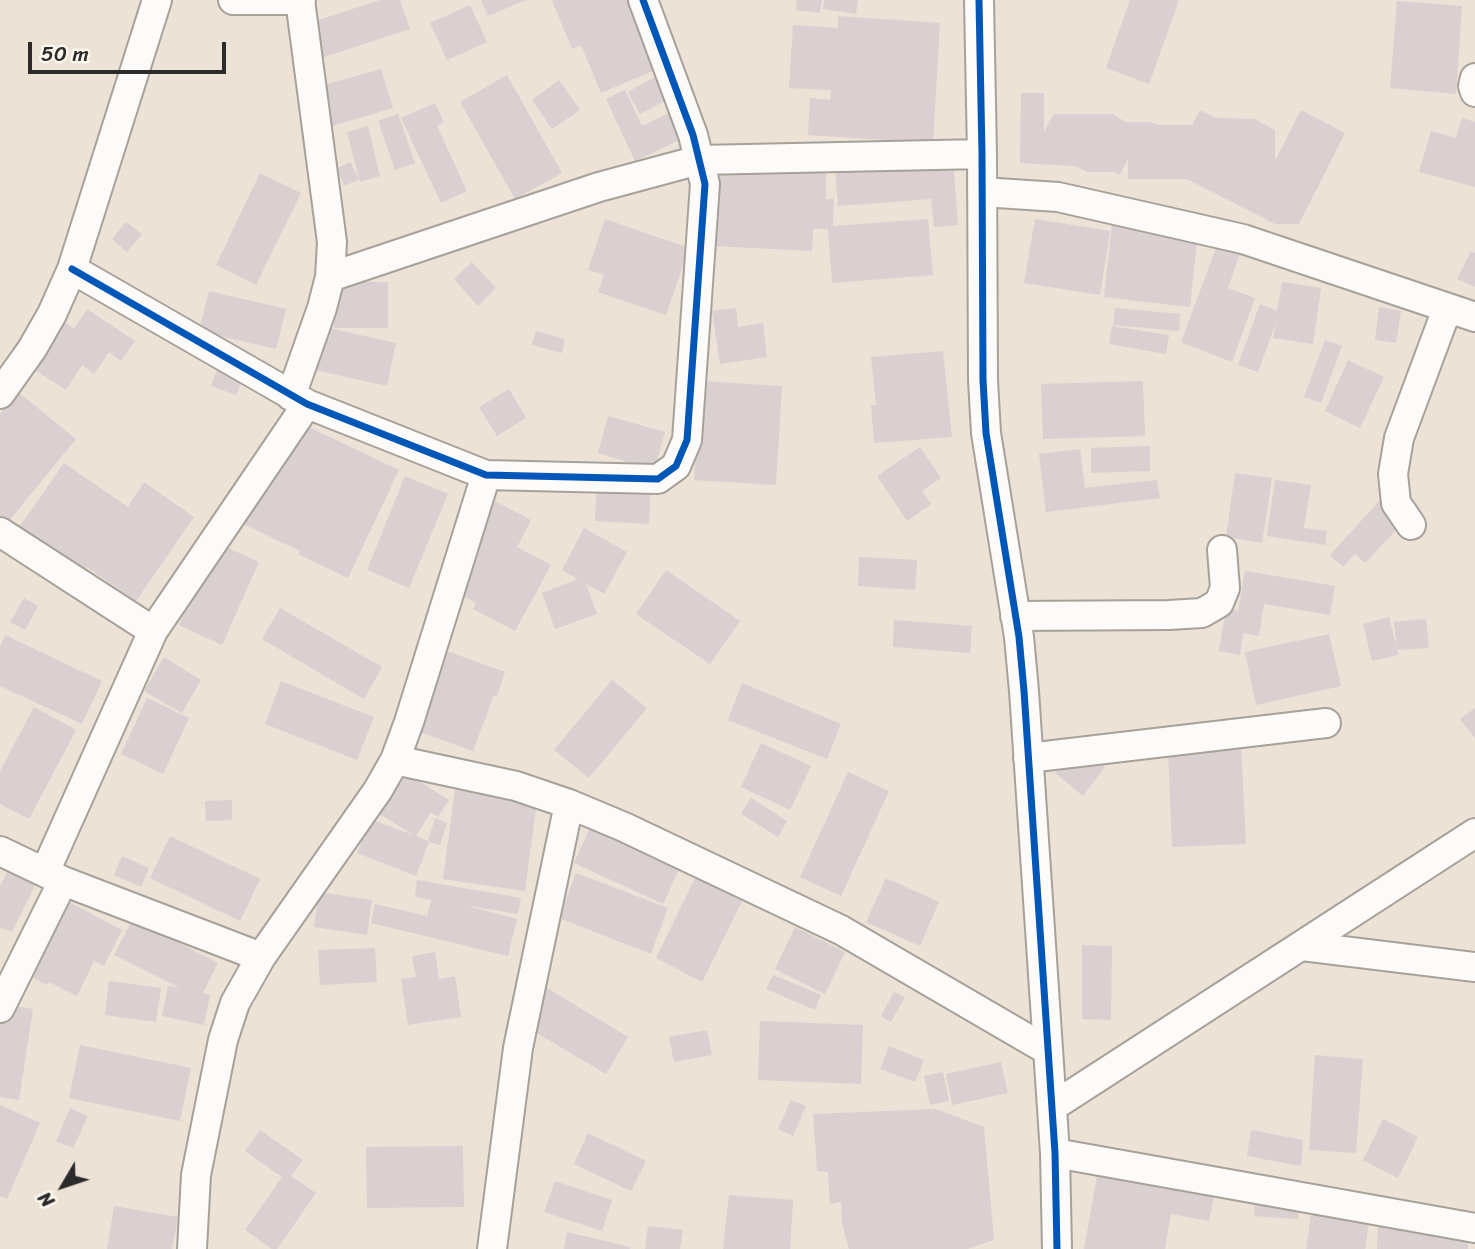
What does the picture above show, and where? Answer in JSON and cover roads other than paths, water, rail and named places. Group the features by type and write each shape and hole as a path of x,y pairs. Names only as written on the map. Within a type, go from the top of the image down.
{"street":[{"path":"0,394 45,325 72,269 157,0"},
{"path":"0,1009 153,631 299,400 330,277 332,242 301,0 233,0"},
{"path":"72,269 299,400 486,475 658,479 676,466 687,440 705,184 693,135 643,0"},
{"path":"979,0 983,380 986,433 1024,691 1055,1153 1057,1249"},
{"path":"1475,78 1475,92"},
{"path":"330,277 599,187 699,160 982,154"},
{"path":"982,192 1058,197 1243,239 1475,317"},
{"path":"1410,524 1396,503 1393,474 1399,438 1447,309"},
{"path":"192,1249 196,1175 223,1040 235,1003 261,957 378,790 395,760 486,475"},
{"path":"0,533 153,631"},
{"path":"1015,616 1168,615 1202,612 1219,603 1225,588 1222,550"},
{"path":"1028,758 1326,723"},
{"path":"395,760 516,786 569,804 636,832 841,930 1047,1051"},
{"path":"492,1249 518,1048 569,804"},
{"path":"1052,1107 1475,834"},
{"path":"0,851 54,876 261,957"},
{"path":"1302,946 1475,967"},
{"path":"1055,1153 1475,1228"}]}
